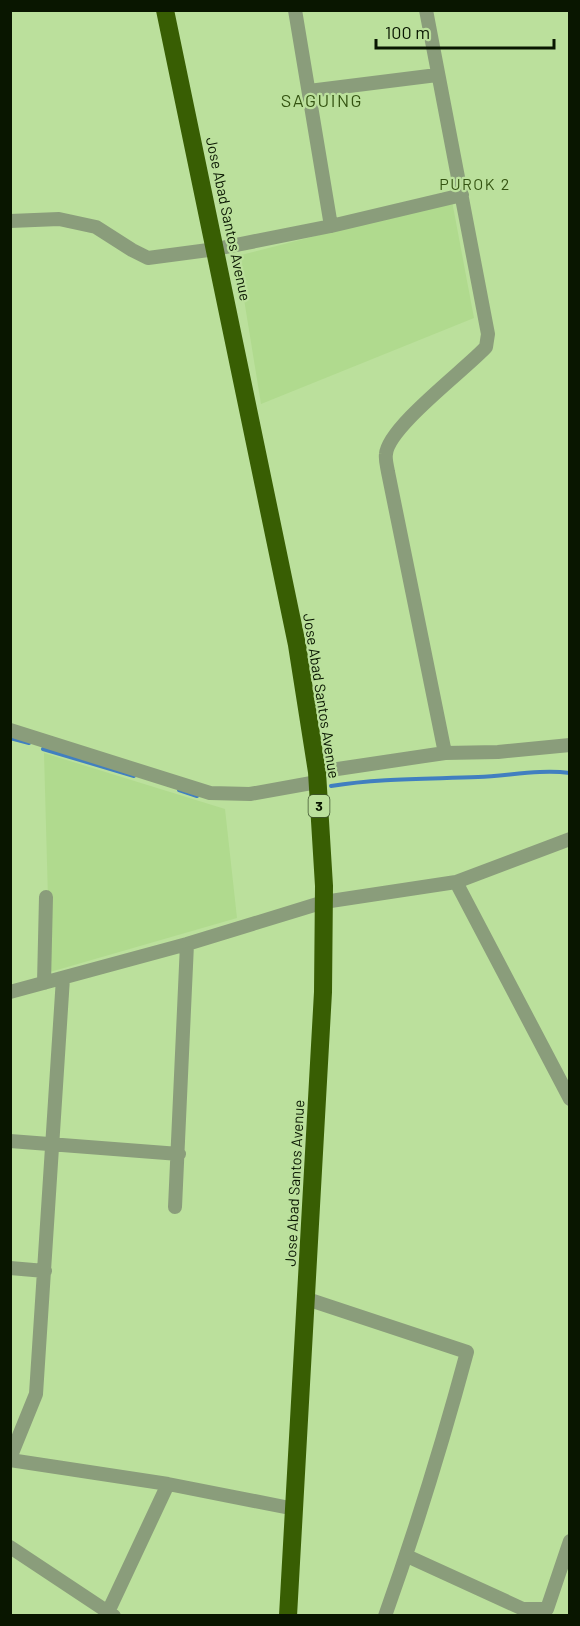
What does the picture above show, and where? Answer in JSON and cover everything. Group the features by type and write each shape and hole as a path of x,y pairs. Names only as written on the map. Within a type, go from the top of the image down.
{"highway":[{"name":"Jose Abad Santos Avenue","path":"165,10 297,645 317,777 324,902 323,992 288,1616"}],"street":[{"path":"295,10 331,226"},
{"path":"426,10 488,334 486,347 419,406 396,434 385,452 445,753"},
{"path":"309,91 437,75"},
{"path":"10,222 59,219 96,227 148,258 216,249 331,226 462,195"},
{"path":"10,730 210,792 249,794 317,777 445,753 498,752 570,745"},
{"path":"10,992 187,944 324,902 456,882 570,839"},
{"path":"456,882 570,1099"},
{"path":"44,983 46,897"},
{"path":"176,1207 187,944"},
{"path":"63,978 36,1394 10,1459 168,1484 295,1509"},
{"path":"10,1141 179,1154"},
{"path":"10,1268 45,1271"},
{"path":"307,1299 467,1352 446,1428 385,1616"},
{"path":"10,1547 111,1614 168,1484"},
{"path":"406,1556 523,1609 547,1610 570,1541"}],"shaded area":[{"path":"452,201 474,318 261,404 237,256"},
{"path":"44,753 225,809 237,918 50,972"}],"waterway":[{"path":"10,738 29,743"},
{"path":"43,749 134,776"},
{"path":"331,786 386,780 478,777 535,772 570,773"},
{"path":"179,790 197,796"}],"district":[{"name":"SAGUING","path":"322,101"},
{"name":"PUROK 2","path":"475,184"}]}
